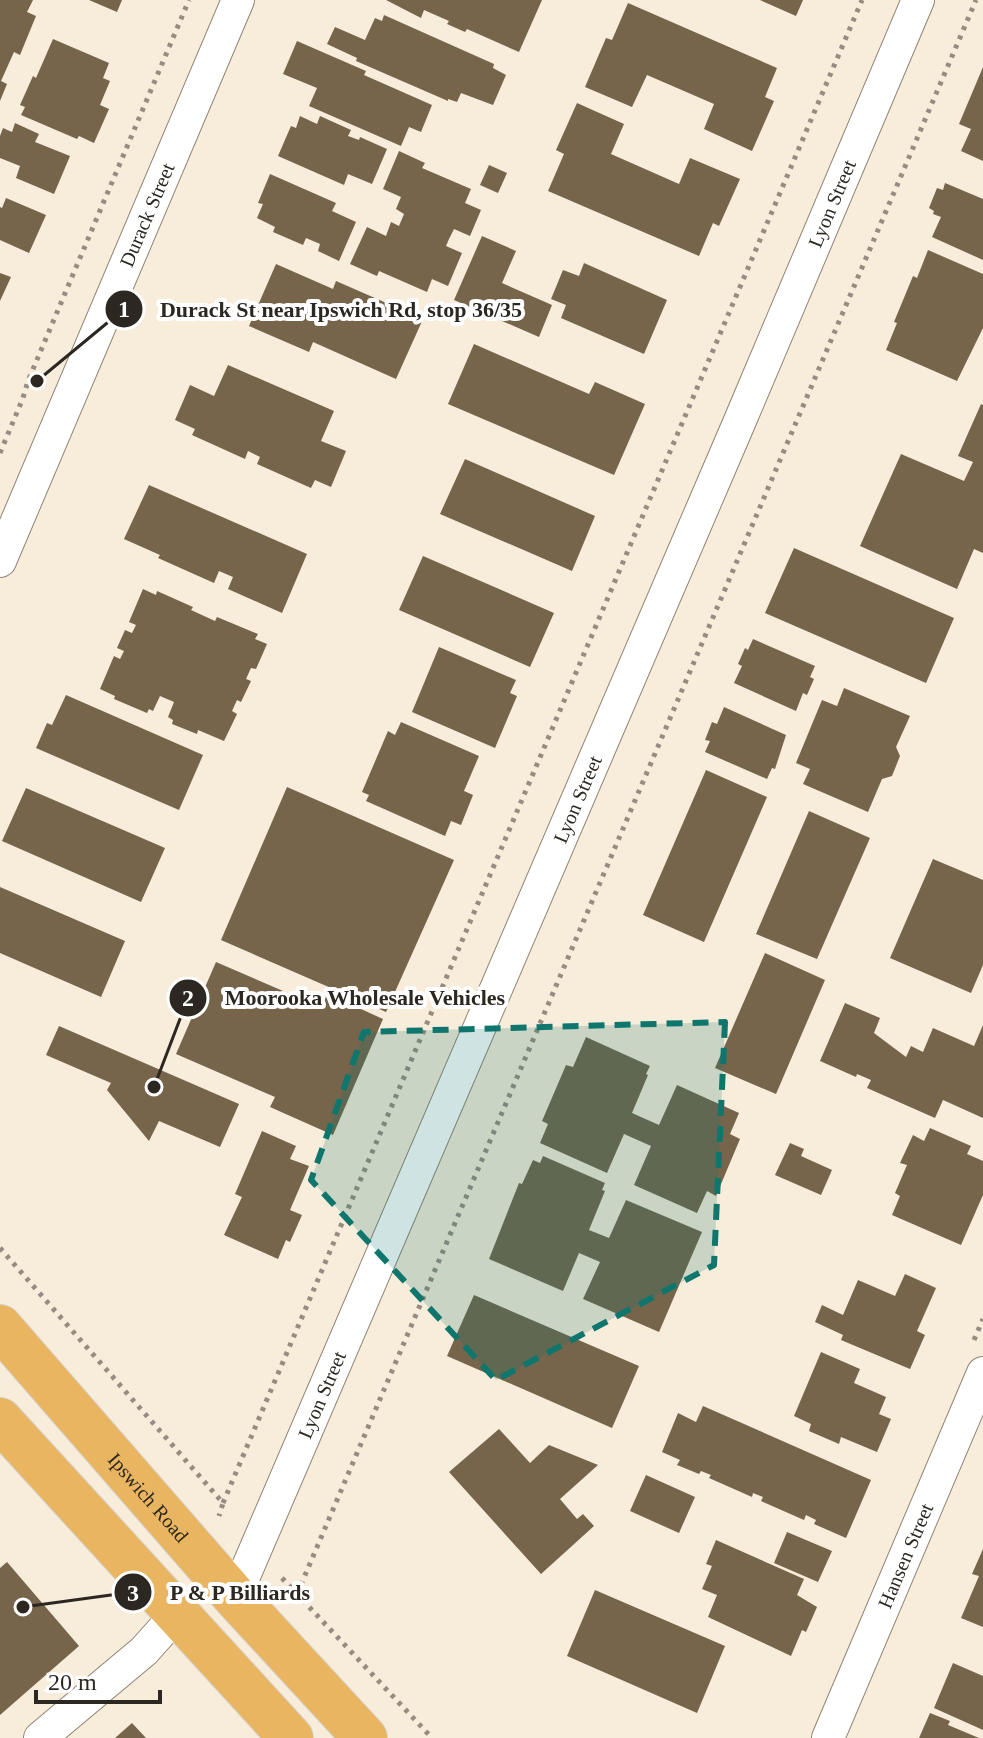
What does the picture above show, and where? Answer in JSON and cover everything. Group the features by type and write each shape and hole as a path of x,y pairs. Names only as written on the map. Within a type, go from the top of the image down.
{"highway":[{"name":"Ipswich Road","path":"0,1327 235,1597 365,1738"},
{"path":"0,1420 291,1738"}],"street":[{"name":"Durack Street","path":"0,561 238,0"},
{"name":"Lyon Street","path":"235,1597 918,0"},
{"name":"Hansen Street","path":"828,1738 983,1373"},
{"path":"40,1738 144,1651 177,1614"}],"path":[{"path":"0,453 189,0"},
{"path":"225,1525 219,1518 223,1503 862,0"},
{"path":"297,1594 976,0"},
{"path":"0,1248 223,1503"},
{"path":"285,1580 432,1738"}],"highlighted area":[{"path":"725,1022 714,1265 496,1380 311,1180 364,1032"}],"building":[{"path":"0,0 33,0 27,12 36,16 20,55 14,52 1,81 7,84 0,101"},
{"path":"89,0 122,0 117,12"},
{"path":"386,0 542,0 519,52 467,29 465,32 424,10 421,18"},
{"path":"760,0 803,0 796,16"},
{"path":"628,3 777,68 765,97 774,101 752,151 704,129 714,104 647,75 632,107 585,87 606,38 612,40"},
{"path":"384,15 494,64 493,68 506,75 493,105 461,93 457,102 448,101 356,61 357,58 327,44 335,27 365,40 375,18 382,21"},
{"path":"53,39 109,63 103,78 110,81 100,105 109,109 94,143 21,115 25,107 20,105"},
{"path":"297,41 366,71 364,75 432,105 421,132 409,127 401,146 309,106 317,88 283,74"},
{"path":"983,67 983,161 961,151 971,129 959,124"},
{"path":"577,103 624,124 611,154 679,184 690,158 740,179 719,226 713,223 699,256 548,191 564,154 556,150"},
{"path":"300,116 317,124 320,116 351,130 348,136 359,140 360,137 387,149 372,184 348,174 344,185 278,156 291,126 296,128"},
{"path":"15,123 39,134 35,142 70,156 54,194 16,178 20,166 0,158 3,128 12,132"},
{"path":"399,151 425,163 422,168 471,189 465,203 481,210 470,236 454,229 449,239 446,246 462,253 448,286 432,279 427,292 379,271 377,276 350,264 367,227 386,236 391,222 399,226 404,214 396,209 401,197 383,189"},
{"path":"489,165 507,173 498,193 480,185"},
{"path":"270,174 336,203 332,211 356,222 339,261 318,251 320,244 306,238 303,245 273,232 275,227 257,218 263,204 258,203"},
{"path":"945,183 983,199 983,260 932,237 941,217 929,208 937,188 943,190"},
{"path":"6,198 46,215 29,253 0,240 0,207"},
{"path":"482,236 516,251 502,283 552,305 539,337 454,300"},
{"path":"928,250 983,274 983,328 957,381 886,350 913,276 917,278"},
{"path":"584,263 667,300 644,354 561,318 566,305 551,299 563,270 579,276"},
{"path":"276,264 333,289 336,281 423,319 396,379 313,342 309,352 249,326"},
{"path":"0,273 11,277 0,301"},
{"path":"474,344 589,394 595,382 645,404 614,475 448,404"},
{"path":"228,365 334,411 321,441 346,451 331,487 315,480 311,488 257,464 260,457 248,451 245,459 192,435 195,429 175,420 190,385 214,396"},
{"path":"981,404 983,553 974,549 957,589 860,546 901,454 964,481 973,462 958,456"},
{"path":"465,459 595,516 572,571 440,514"},
{"path":"149,485 307,554 282,613 228,589 233,577 219,571 214,583 124,539"},
{"path":"794,548 954,618 926,683 765,613"},
{"path":"423,556 554,613 530,667 399,610"},
{"path":"143,589 156,595 157,591 193,607 191,610 215,621 217,617 258,634 255,639 267,644 256,669 251,668 246,679 251,681 241,702 237,700 232,711 237,714 224,741 172,724 173,720 168,717 174,702 160,696 153,711 149,709 147,713 114,699 115,696 100,689 114,656 120,659 124,651 117,648 125,630 132,633 136,625 129,622"},
{"path":"753,639 815,666 810,677 814,679 807,695 803,693 796,711 734,683 742,666 738,664"},
{"path":"439,647 516,680 510,693 517,696 495,748 412,712"},
{"path":"844,688 910,716 896,747 900,756 892,776 882,779 868,812 803,784 810,769 796,763 822,700 837,706"},
{"path":"66,695 203,755 179,810 36,748 47,723 52,725"},
{"path":"724,707 786,735 775,769 772,768 767,779 705,752 710,741 705,740 712,722 717,724"},
{"path":"401,722 479,756 464,791 473,795 461,825 451,821 445,836 366,801 369,795 362,792 388,731 395,735"},
{"path":"706,770 767,797 704,942 643,915"},
{"path":"287,787 454,860 386,1012 221,940"},
{"path":"26,788 165,848 141,902 2,841"},
{"path":"809,811 870,838 817,959 756,934"},
{"path":"933,859 983,880 983,965 971,993 890,958"},
{"path":"0,887 125,941 101,997 0,953"},
{"path":"765,953 825,980 776,1094 715,1068"},
{"path":"216,962 304,1000 307,992 325,999 328,994 383,1019 333,1135 270,1107 275,1097 176,1054"},
{"path":"845,1003 880,1018 874,1033 906,1057 911,1046 923,1052 933,1028 974,1046 983,1025 983,1118 943,1100 935,1118 867,1088 871,1080 857,1074 856,1077 820,1061"},
{"path":"59,1026 239,1104 220,1147 159,1121 149,1141 107,1090 111,1083 46,1055"},
{"path":"586,1037 650,1066 632,1113 659,1125 677,1085 739,1113 730,1134 740,1139 716,1196 707,1191 697,1213 634,1185 651,1146 624,1134 607,1173 540,1143 548,1124 542,1121 566,1065 573,1067"},
{"path":"930,1128 971,1146 967,1154 983,1161 983,1195 961,1245 892,1215 900,1196 895,1193 907,1165 900,1163 913,1135 924,1141"},
{"path":"262,1131 296,1146 290,1159 309,1166 290,1210 302,1215 278,1259 224,1235 242,1197 235,1194"},
{"path":"790,1143 804,1149 801,1156 832,1170 821,1195 775,1175"},
{"path":"543,1156 605,1183 602,1190 605,1191 589,1230 609,1238 626,1200 702,1232 659,1332 583,1299 600,1262 579,1253 563,1291 489,1259 519,1183 522,1184 533,1160 540,1163"},
{"path":"905,1274 936,1288 917,1331 925,1335 910,1369 841,1340 843,1335 815,1322 822,1305 843,1315 858,1280 895,1296"},
{"path":"474,1295 639,1366 612,1428 447,1356"},
{"path":"821,1352 860,1369 854,1383 886,1397 879,1414 891,1419 877,1452 841,1437 839,1444 809,1431 811,1424 794,1416"},
{"path":"703,1406 871,1480 846,1538 814,1524 816,1520 806,1515 804,1520 761,1501 763,1497 753,1493 752,1497 709,1478 711,1475 701,1471 699,1474 677,1465 680,1460 662,1452 678,1413 696,1422"},
{"path":"499,1429 530,1463 549,1445 598,1465 560,1499 577,1519 583,1514 594,1526 541,1574 449,1472"},
{"path":"646,1475 695,1497 679,1533 630,1511"},
{"path":"787,1532 832,1551 818,1582 774,1563"},
{"path":"716,1540 804,1579 797,1595 817,1607 806,1632 802,1630 791,1656 708,1617 717,1595 702,1589 712,1566 706,1564"},
{"path":"983,1549 983,1627 961,1618 979,1576 972,1574"},
{"path":"7,1562 79,1646 0,1715 0,1568"},
{"path":"595,1590 725,1646 697,1713 567,1656"},
{"path":"953,1663 983,1676 983,1730 934,1708"},
{"path":"930,1713 950,1721 948,1725 979,1738 919,1738"},
{"path":"132,1723 146,1738 115,1738"}],"place":[{"name":"Durack St near Ipswich Rd, stop 36/35","path":"37,381"},
{"name":"Moorooka Wholesale Vehicles","path":"154,1087"},
{"name":"P & P Billiards","path":"23,1607"}]}
